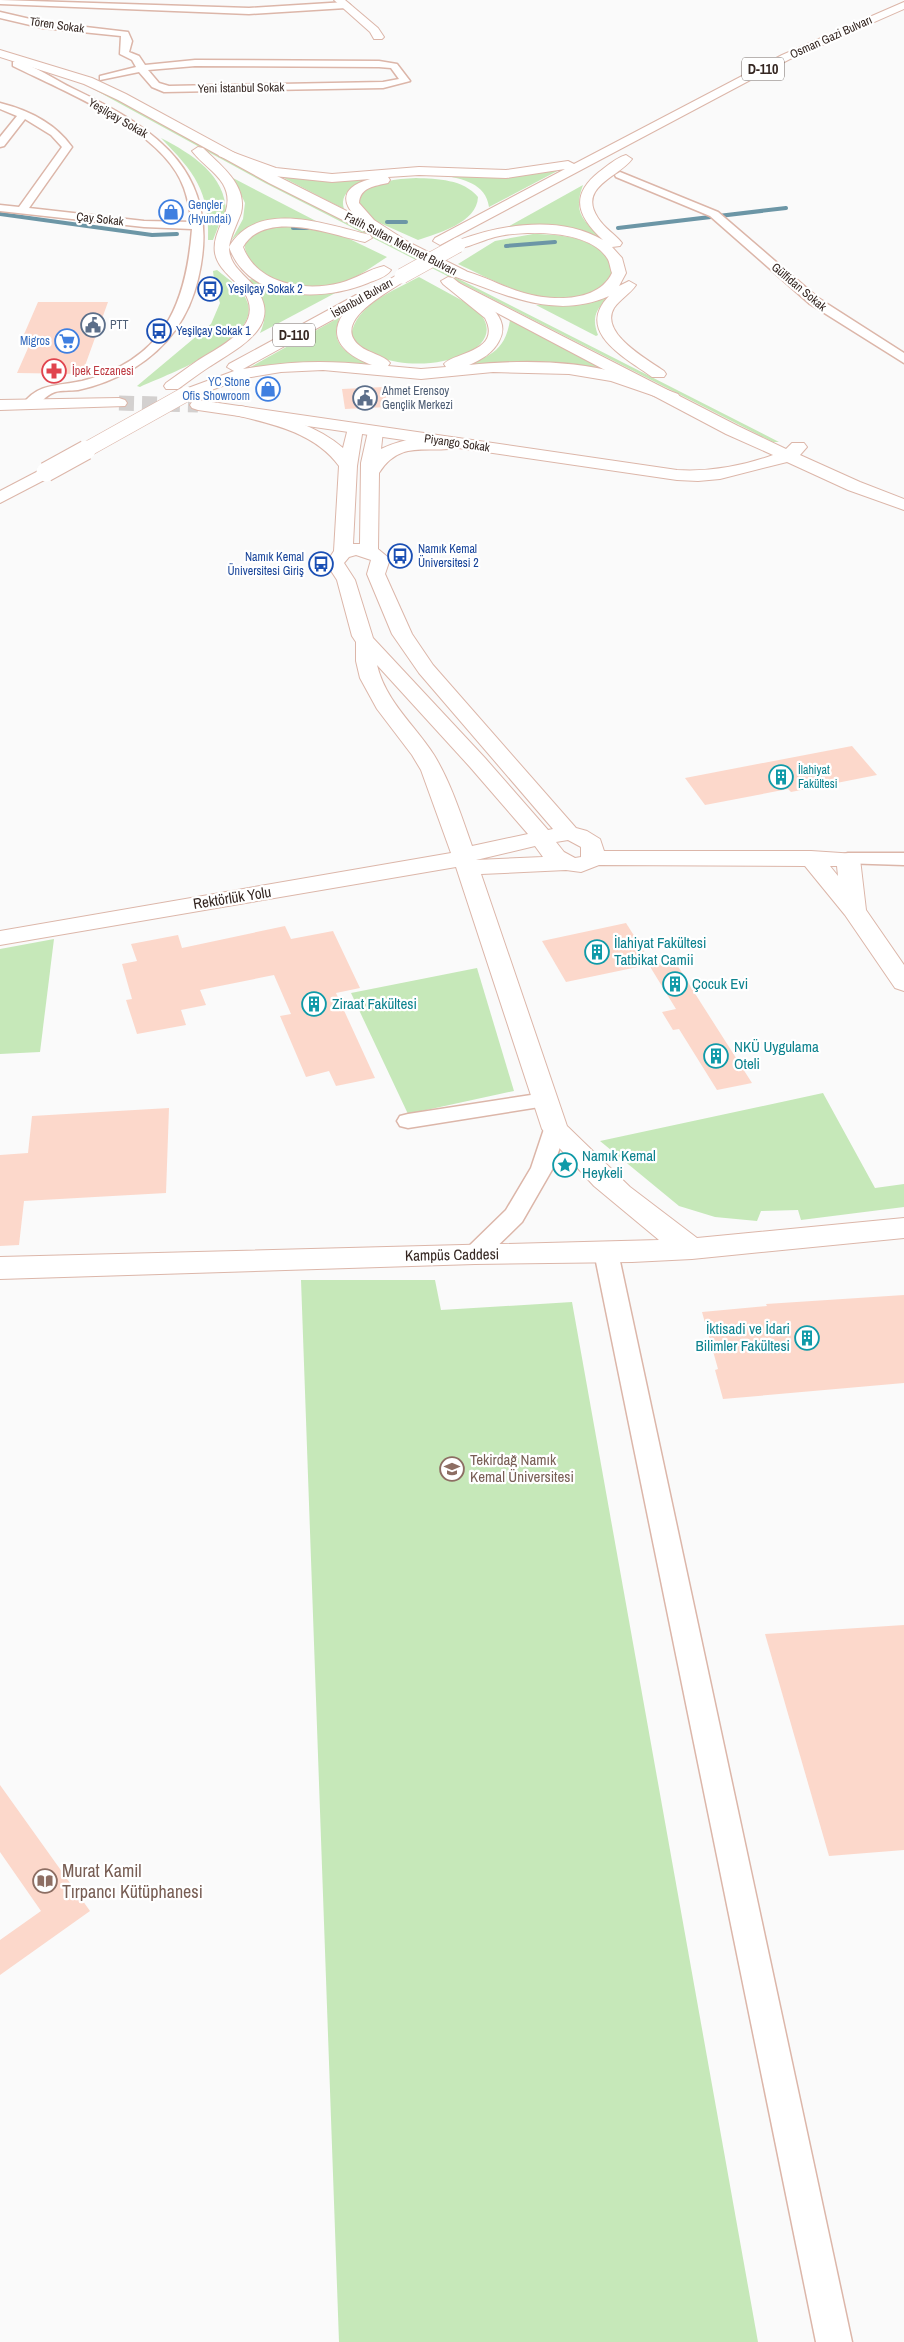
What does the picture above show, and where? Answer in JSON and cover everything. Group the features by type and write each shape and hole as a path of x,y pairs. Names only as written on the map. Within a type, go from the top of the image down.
{"main road":[{"path":"342,2 378,37"},
{"name":"Osman Gazi Bulvarı","path":"628,142 786,57 904,5"},
{"name":"Osman Gazi Bulvarı","path":"647,144 798,61 904,14"},
{"name":"Fatih Sultan Mehmet Bulvarı","path":"0,53 88,81 145,108 224,153 400,243 535,328 672,397 786,451"},
{"name":"Fatih Sultan Mehmet Bulvarı","path":"0,60 66,82 103,98 284,199 365,238 522,307 658,374 786,451"},
{"path":"224,153 274,172 314,178 348,178 419,171 499,174 537,171 565,166 628,142"},
{"name":"İstanbul Bulvarı","path":"0,480 31,462 185,395 278,330 384,270 628,142"},
{"path":"630,256 595,227 585,208 585,199 601,176 647,144"},
{"name":"İstanbul Bulvarı","path":"0,498 458,245 647,144"},
{"path":"185,395 244,337 254,325 258,309 254,296 227,266 222,253 222,242 236,208 236,196 228,180 198,151"},
{"path":"400,243 355,211 352,200 360,188 378,180 416,176 454,180 473,188"},
{"path":"440,241 475,218 482,210 483,201"},
{"path":"365,238 322,225 281,223 255,229 242,237 236,247 240,260 249,270 266,281 283,287 308,289 337,288 384,270"},
{"path":"454,278 525,298 564,301 589,298 605,292 612,287 619,273 615,258 602,244 568,232 539,229 508,231 482,236 458,245"},
{"path":"634,274 631,282 606,310 604,322 612,338 619,346 658,374"},
{"path":"402,276 357,308 348,319 345,330 350,346 358,355 397,366 428,367 456,363 478,355 493,339 495,325 490,313 461,295 454,278"},
{"path":"185,395 242,374 281,367 323,364 421,374 492,367 569,369 614,376 672,397"},
{"path":"185,395 305,432 321,439 340,453 348,466"},
{"path":"0,405 119,403"},
{"name":"Piyango Sokak","path":"241,411 672,474 697,476 716,474 786,451"},
{"path":"355,428 348,466 342,561 362,636 460,742 542,838 554,855 567,863"},
{"path":"374,431 371,446 368,540 376,574 402,634 438,684 568,833"},
{"path":"371,472 376,459 389,450 414,445 455,443"},
{"path":"786,451 904,495"},
{"path":"786,451 904,505"},
{"path":"342,561 360,573 373,559"},
{"path":"366,642 402,634"},
{"path":"366,642 364,658 369,679 379,699 410,735 432,770 466,863 555,1129 588,1167 642,1214 692,1249"},
{"path":"466,863 486,849 568,833 579,836 592,844 593,858"},
{"path":"466,863 567,863 582,866 593,858 848,858 854,910"},
{"path":"812,858 854,910 904,984"},
{"name":"Rektörlük Yolu","path":"0,938 446,863 466,863"},
{"name":"Kampüs Caddesi","path":"0,1268 692,1249 904,1228"}],"street":[{"path":"0,1 57,2 119,19 249,11 342,2"},
{"name":"Tören Sokak","path":"0,16 43,26 119,19"},
{"path":"119,19 127,41 124,48 125,54 136,58 142,68 159,87"},
{"name":"Yeni İstanbul Sokak","path":"102,78 180,90 383,86 405,81 394,66 379,64 195,63 142,68"},
{"name":"Yeşilçay Sokak","path":"16,64 119,116 151,137 173,157 181,171 189,186 200,226 190,288 178,321 170,331 152,349 128,367 109,376 82,384 40,392 30,404"},
{"path":"88,81 142,68"},
{"path":"0,106 24,114 62,138 67,147 22,210"},
{"path":"0,144 24,114"},
{"name":"Gülfidan Sokak","path":"620,175 674,199 708,211 726,223 814,301 904,359"},
{"name":"Çay Sokak","path":"0,208 144,224 200,226"},
{"path":"848,858 904,859"},
{"path":"408,1121 544,1100"},
{"path":"475,1254 514,1216 542,1168 555,1129"},
{"path":"606,1252 834,2342"}],"green space":[{"path":"86,85 105,92 443,271 779,442 773,442 265,183"},
{"path":"161,138 184,151 205,167 214,177 220,188 226,213 220,222 213,240 208,240 206,208 198,183 183,161"},
{"path":"563,168 489,207 487,199 478,187 457,178 442,175"},
{"path":"282,177 327,181 377,178 359,184 348,191 343,202 344,209"},
{"path":"233,178 316,221 282,220 259,224 239,233 231,241 243,219 245,203"},
{"path":"416,178 458,183 478,197 476,206 471,214 455,226 418,240 371,219 360,209 360,194 373,186 401,179"},
{"path":"583,185 579,202 581,215 603,238 504,229"},
{"path":"294,225 335,232 387,257 355,277 331,285 307,287 283,283 272,279 253,264 246,251 245,243 261,231"},
{"path":"533,234 559,235 596,247 611,266 612,280 593,293 577,298 560,300 524,293 458,264 495,241"},
{"path":"217,270 240,289 248,304 247,318 239,331 225,344 208,355 140,387 137,386 211,324 220,303 213,271"},
{"path":"419,277 474,307 486,325 483,340 469,353 446,360 420,364 392,361 368,352 351,336 354,325 368,307 387,293"},
{"path":"253,279 273,287 339,291 260,333 263,325 264,311 261,298 247,280"},
{"path":"614,292 597,311 595,321 598,335 596,336 536,305 557,305"},
{"path":"340,317 337,327 339,343 350,354 376,364 373,366 311,362 247,369"},
{"path":"510,320 600,366 590,368 459,368 486,357 499,347 508,331"},
{"path":"54,939 40,1052 0,1054 0,949"},
{"path":"477,968 514,1091 408,1114 351,993"},
{"path":"823,1093 875,1188 904,1184 904,1207 801,1220 798,1210 761,1211 757,1221 715,1217 679,1206 600,1141"},
{"path":"301,1280 435,1280 441,1310 572,1302 758,2342 339,2342"}],"building":[{"path":"38,302 108,302 82,374 17,373 32,339 22,339"},
{"name":"Ahmet Erensoy Gençlik Merkezi","path":"384,387 388,407 345,409 342,389"},
{"name":"İlahiyat Fakültesi","path":"852,746 877,775 791,792 788,789 705,805 685,778"},
{"name":"İlahiyat Fakültesi Tatbikat Camii","path":"626,923 652,964 566,982 542,941"},
{"name":"Ziraat Fakültesi","path":"285,926 291,939 333,931 360,988 336,993 375,1078 336,1086 329,1071 306,1077 280,1016 291,1014 274,975 200,990 206,1005 181,1010 186,1025 137,1034 126,1000 132,999 122,964 137,961 131,944 178,935 182,948"},
{"name":"NKÜ Uygulama Oteli","path":"674,960 752,1083 717,1090 679,1029 673,1030 662,1012 676,1009 649,965"},
{"path":"169,1108 166,1193 24,1201 19,1245 0,1246 0,1155 28,1153 32,1116"},
{"name":"İktisadi ve İdari Bilimler Fakültesi","path":"904,1295 904,1383 723,1399 715,1370 718,1369 702,1312 767,1306 766,1304"},
{"path":"904,1625 904,1850 829,1856 765,1634"},
{"name":"Murat Kamil Tırpancı Kütüphanesi","path":"0,1785 90,1911 0,1975 0,1940 41,1911 0,1852"}],"waterway":[{"path":"618,228 786,208"},
{"path":"0,214 152,235 177,234"},
{"path":"387,222 406,222"},
{"path":"293,228 308,228"},
{"path":"506,246 555,242"}],"tunnel":[{"path":"119,403 198,405"}],"place":[{"name":"Gençler (Hyundai)","path":"171,212"},
{"name":"Yeşilçay Sokak 2","path":"210,289"},
{"name":"PTT","path":"93,325"},
{"name":"Yeşilçay Sokak 1","path":"159,331"},
{"name":"Migros","path":"67,341"},
{"name":"İpek Eczanesi","path":"54,371"},
{"name":"YC Stone Ofis Showroom","path":"268,389"},
{"name":"Ahmet Erensoy Gençlik Merkezi","path":"365,398"},
{"name":"Namık Kemal Üniversitesi 2","path":"400,556"},
{"name":"Namık Kemal Üniversitesi Giriş","path":"321,564"},
{"name":"İlahiyat Fakültesi","path":"781,777"},
{"name":"İlahiyat Fakültesi Tatbikat Camii","path":"597,952"},
{"name":"Çocuk Evi","path":"675,984"},
{"name":"Ziraat Fakültesi","path":"314,1004"},
{"name":"NKÜ Uygulama Oteli","path":"716,1056"},
{"name":"Namık Kemal Heykeli","path":"565,1165"},
{"name":"İktisadi ve İdari Bilimler Fakültesi","path":"807,1338"},
{"name":"Tekirdağ Namık Kemal Üniversitesi","path":"452,1469"},
{"name":"Murat Kamil Tırpancı Kütüphanesi","path":"45,1881"}]}
